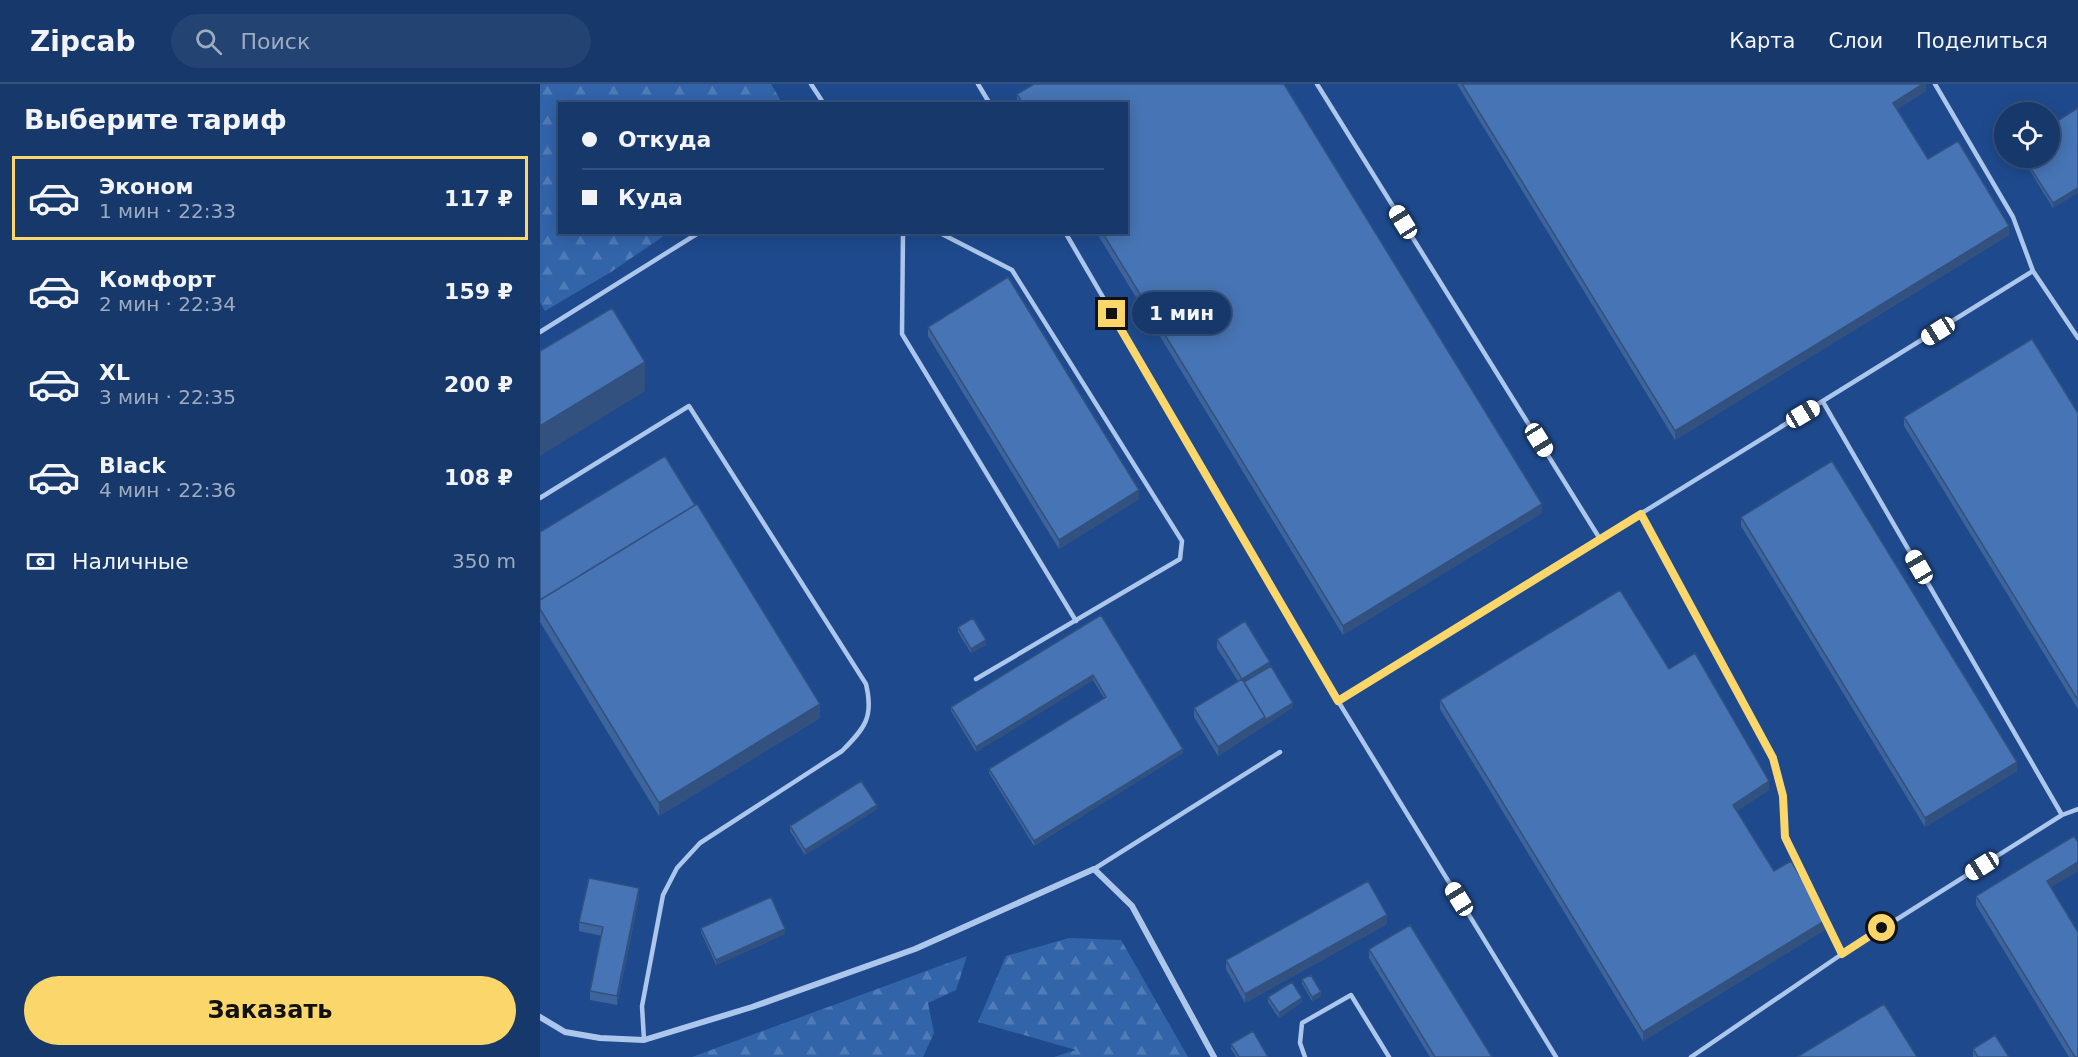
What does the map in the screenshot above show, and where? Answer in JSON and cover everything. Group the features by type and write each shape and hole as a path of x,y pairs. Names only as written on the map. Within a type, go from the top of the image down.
{"street":[{"path":"540,1017 565,1032 600,1038 644,1040 752,1007 915,949 1094,869 1132,906 1214,1057"}],"lane":[{"path":"811,84 823,102"},
{"path":"978,84 989,102"},
{"path":"1317,84 1600,539"},
{"path":"1935,84 2013,217 2033,271 2078,338"},
{"path":"541,329 697,234"},
{"path":"903,234 902,334 1076,621"},
{"path":"943,234 1012,270 1182,541 1180,559 976,679"},
{"path":"1066,234 1338,701 1556,1057"},
{"path":"1338,701 2033,271"},
{"path":"1823,402 2062,815"},
{"path":"540,498 689,406 866,684 870,701 868,717 860,733 842,751 699,843 678,868 663,895 642,1006 644,1040"},
{"path":"1641,514 1773,758 1783,796 1785,837 1842,954"},
{"path":"1094,869 1280,753"},
{"path":"1691,1057 1842,954 2062,815 2078,809"},
{"path":"1305,1057 1300,1042 1302,1023 1351,994 1389,1057"}],"green space":[{"path":"540,84 771,84 780,102 558,102 558,234 667,234 611,272 545,311 540,302"},
{"path":"1069,938 1121,940 1188,1057 1054,1057 1076,1050 978,1022 1006,956"},
{"path":"967,956 956,990 928,1003 934,1033 923,1057 692,1057"}],"building":[{"path":"1034,84 1284,84 1542,504 1343,626 1103,234 1128,234 1128,102 1022,102 1017,94"},
{"path":"1462,84 1923,84 1893,103 1928,159 1958,141 2009,226 1675,431"},
{"path":"2078,108 2078,188 2053,203 2030,168 2060,168 2060,119"},
{"path":"1008,277 1139,490 1059,540 928,327"},
{"path":"612,308 645,362 540,426 540,351"},
{"path":"2032,339 2078,413 2078,700 1904,417"},
{"path":"665,456 695,505 540,600 540,532"},
{"path":"1832,461 2017,762 1925,818 1741,517"},
{"path":"697,504 820,704 659,803 540,609 540,600"},
{"path":"1620,590 1669,669 1695,653 1769,781 1733,805 1774,871 1791,861 1826,920 1643,1032 1440,700"},
{"path":"1101,615 1183,749 1034,841 989,769 1106,697 1093,675 976,747 951,707"},
{"path":"973,618 986,640 971,649 958,627"},
{"path":"1245,621 1270,662 1242,679 1217,639"},
{"path":"1271,666 1293,703 1265,720 1244,682"},
{"path":"1242,679 1265,717 1218,747 1194,708"},
{"path":"861,781 877,805 805,850 790,826"},
{"path":"2074,836 2078,842 2078,862 2047,881 2078,932 2078,1057 2075,1057 1976,896"},
{"path":"589,878 639,888 617,996 590,991 603,927 579,922"},
{"path":"1368,881 1387,915 1245,994 1226,960"},
{"path":"771,897 785,929 716,960 701,928"},
{"path":"1410,925 1492,1057 1435,1057 1369,949"},
{"path":"1311,975 1321,992 1312,997 1302,979"},
{"path":"1292,982 1302,998 1279,1013 1268,997"},
{"path":"1884,1004 1917,1057 1797,1057"},
{"path":"1253,1031 1268,1057 1239,1057 1231,1044"},
{"path":"1995,1035 2009,1057 1978,1057 1973,1049"}],"route":[{"path":"1112,314 1338,701 1641,514 1773,758 1783,796 1785,837 1842,954 1882,928"}]}
